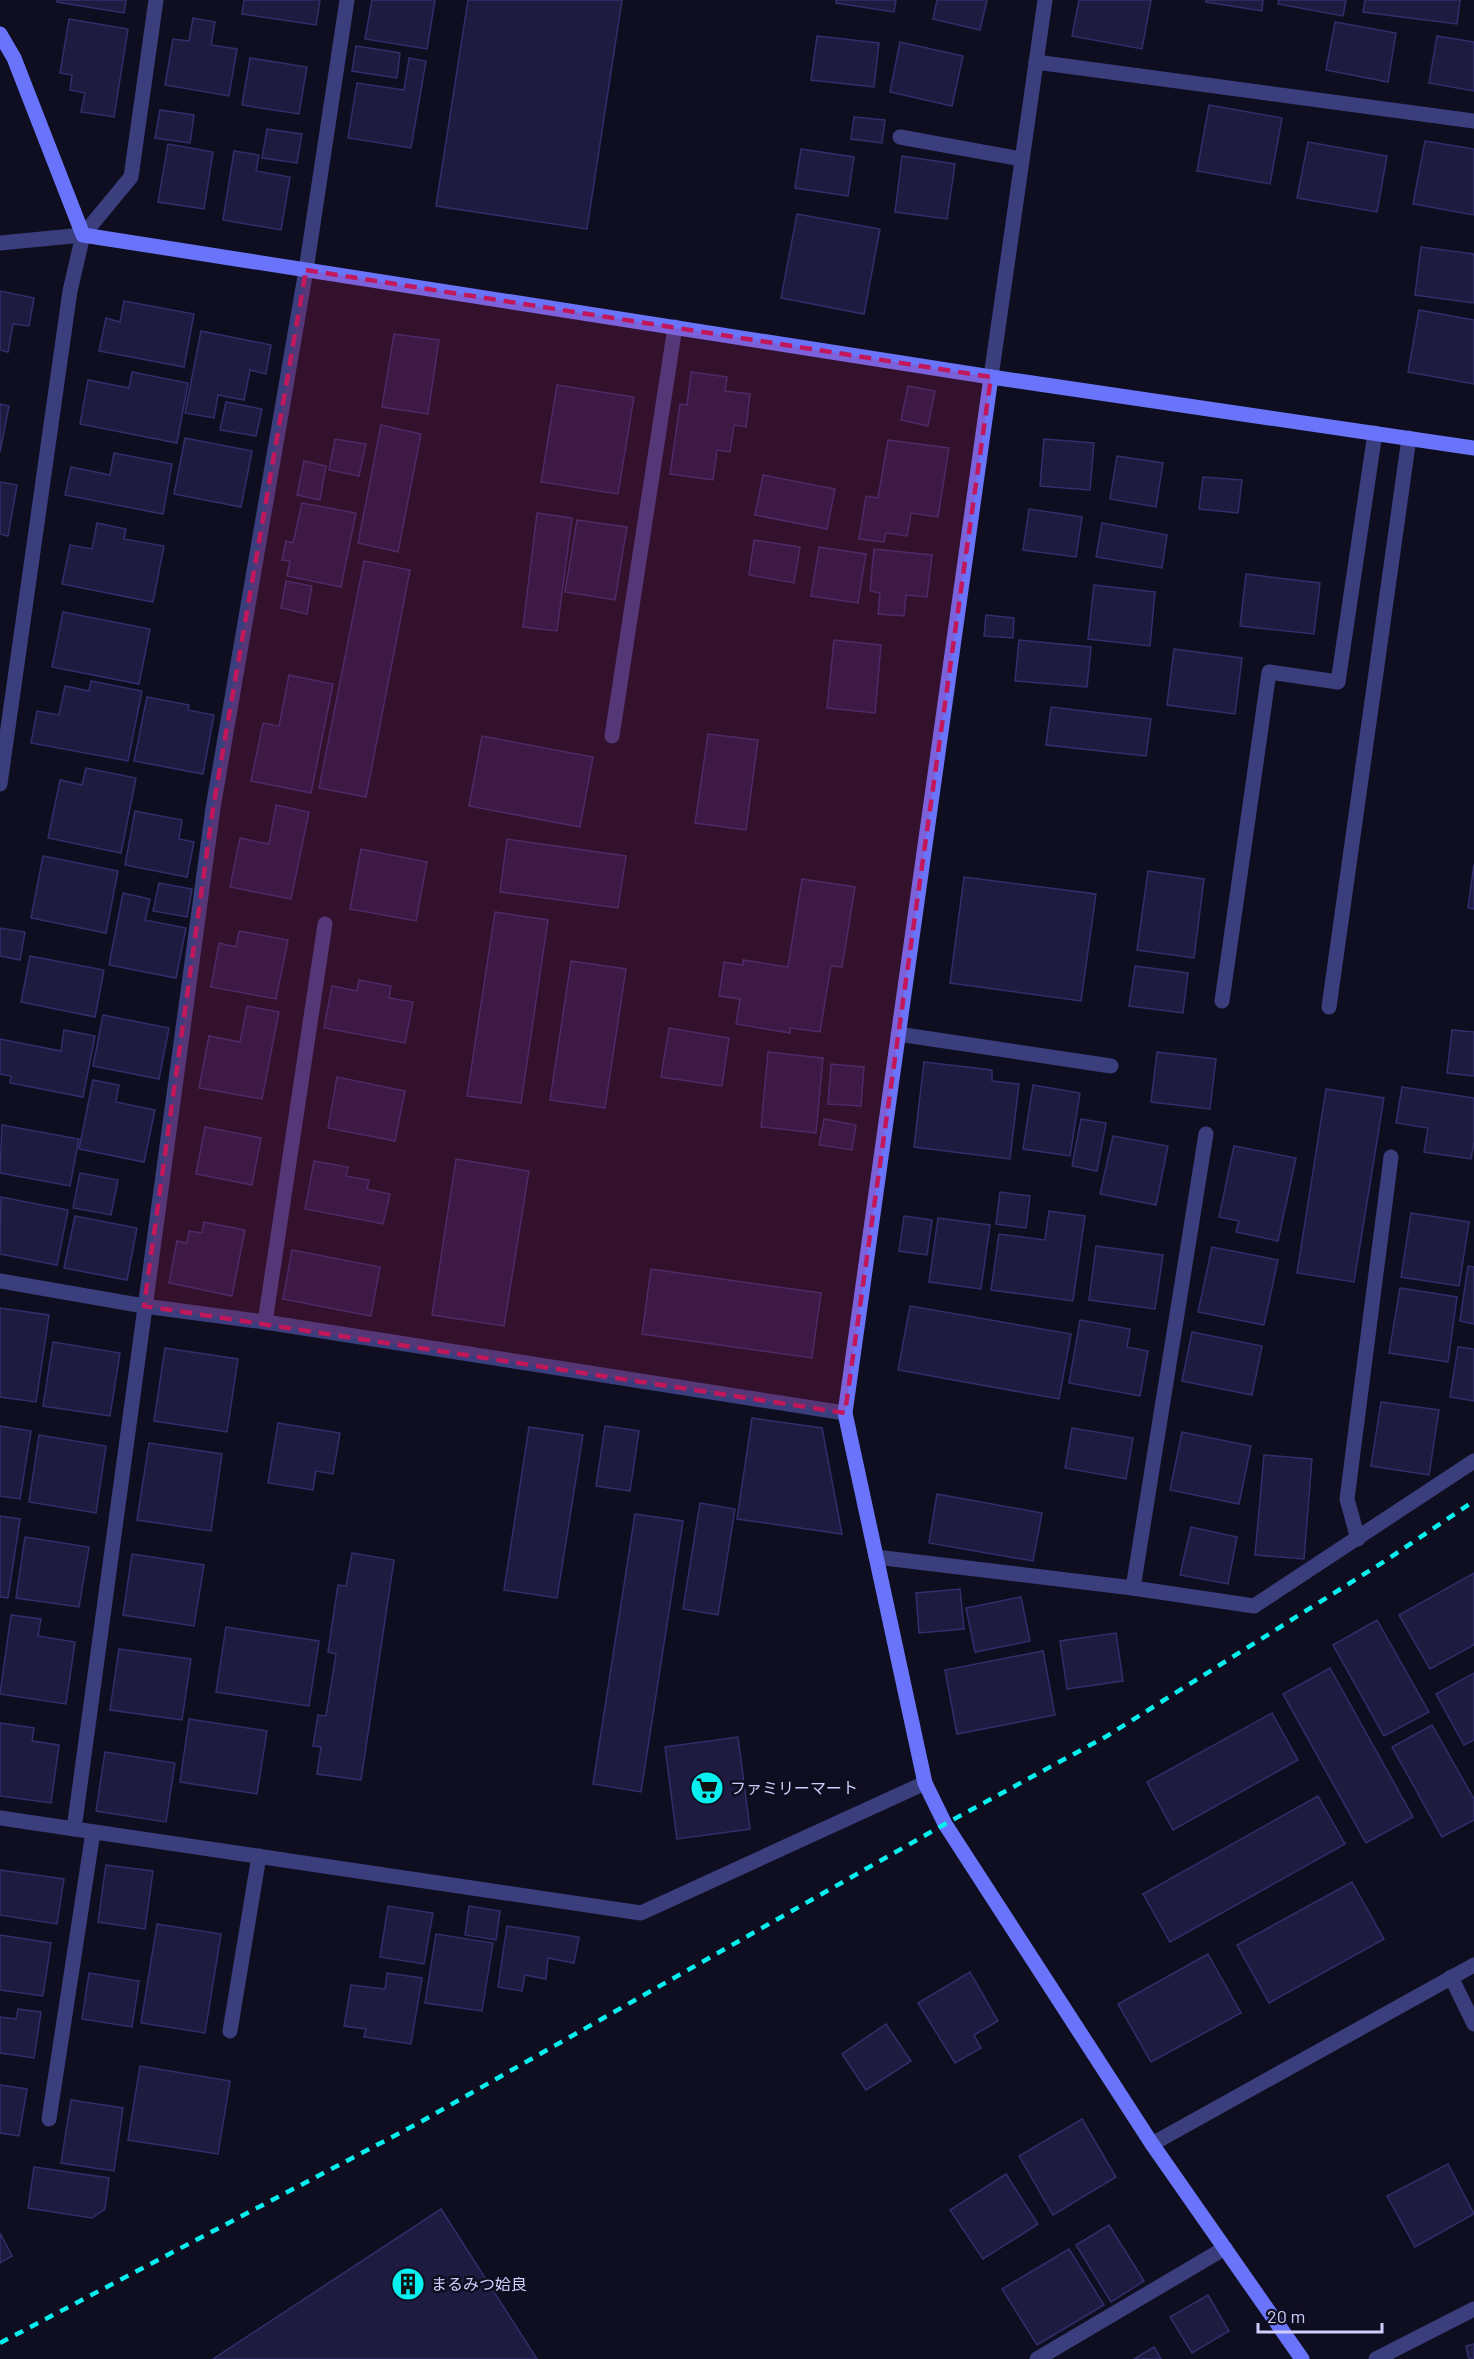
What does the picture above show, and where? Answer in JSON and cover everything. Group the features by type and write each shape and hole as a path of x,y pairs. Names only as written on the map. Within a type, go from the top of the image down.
{"street":[{"path":"0,784 70,291 83,235 131,177 156,0"},
{"path":"74,1829 213,808 306,270 347,0"},
{"path":"1045,0 845,1413 925,1783 945,1824 1152,2144 1302,2359"},
{"path":"0,34 14,58 83,235"},
{"path":"1036,62 1474,121"},
{"path":"900,137 1022,159"},
{"path":"0,243 83,235 991,377 1474,448"},
{"path":"612,736 675,327"},
{"path":"1222,1001 1269,672 1338,682 1375,433"},
{"path":"1329,1007 1409,438"},
{"path":"266,1322 325,924"},
{"path":"898,1034 1111,1066"},
{"path":"1133,1588 1206,1134"},
{"path":"1358,1539 1347,1499 1390,1157"},
{"path":"0,1281 144,1306 266,1322 845,1413"},
{"path":"876,1557 1133,1588 1254,1606 1474,1461"},
{"path":"0,1818 641,1913 925,1783"},
{"path":"49,2119 93,1832"},
{"path":"230,2031 259,1856"},
{"path":"1152,2144 1474,1965"},
{"path":"1451,1977 1474,2024"},
{"path":"1037,2359 1226,2248"},
{"path":"1376,2359 1474,2309"}],"highlighted area":[{"path":"306,270 991,377 845,1413 144,1306 213,808"}],"building":[{"path":"57,0 126,0 124,13 57,2"},
{"path":"244,0 320,0 316,25 242,14"},
{"path":"372,0 435,0 427,49 365,39"},
{"path":"468,0 622,0 587,229 436,206"},
{"path":"836,0 896,0 894,12 836,3"},
{"path":"937,0 987,0 980,30 933,19"},
{"path":"1079,0 1151,0 1142,49 1072,36"},
{"path":"1206,0 1263,0 1262,11 1206,2"},
{"path":"1279,0 1346,0 1343,16 1278,4"},
{"path":"1365,0 1460,0 1457,24 1363,12"},
{"path":"193,18 215,22 211,45 237,49 229,96 165,85 173,39 189,41"},
{"path":"69,19 128,29 114,117 81,112 85,93 70,90 72,75 60,73"},
{"path":"1335,22 1396,33 1388,82 1326,70"},
{"path":"817,36 879,43 874,87 811,80"},
{"path":"1437,36 1474,42 1474,91 1429,83"},
{"path":"900,42 963,56 952,106 890,92"},
{"path":"356,46 400,53 397,78 352,71"},
{"path":"250,58 307,67 299,114 242,105"},
{"path":"409,58 426,61 411,148 348,138 357,83 404,90"},
{"path":"1209,105 1282,118 1270,184 1197,171"},
{"path":"160,110 194,115 190,143 155,138"},
{"path":"854,117 885,120 882,143 851,139"},
{"path":"267,129 302,134 297,163 262,158"},
{"path":"1425,141 1474,149 1474,215 1413,204"},
{"path":"1308,142 1387,156 1377,212 1297,198"},
{"path":"168,144 213,152 204,209 158,202"},
{"path":"801,149 854,157 848,196 795,188"},
{"path":"234,151 259,155 256,171 290,177 281,230 223,220"},
{"path":"902,156 955,164 947,219 895,212"},
{"path":"797,214 880,229 864,314 781,298"},
{"path":"1421,247 1474,254 1474,303 1415,295"},
{"path":"0,291 34,298 29,326 13,324 8,352 0,350"},
{"path":"124,301 194,314 184,367 99,351 106,318 120,322"},
{"path":"1419,310 1474,320 1474,384 1408,372"},
{"path":"201,331 271,345 266,374 250,370 244,400 218,395 214,418 185,413"},
{"path":"394,334 439,340 428,414 382,407"},
{"path":"132,372 188,383 177,443 80,424 88,380 129,388"},
{"path":"691,372 727,377 725,391 750,394 746,427 734,425 730,452 717,450 713,480 670,474 680,404 687,405"},
{"path":"557,385 634,397 618,494 541,482"},
{"path":"908,386 935,391 928,426 901,420"},
{"path":"226,402 262,409 256,436 220,430"},
{"path":"0,404 9,406 0,452"},
{"path":"381,425 421,434 398,552 358,543"},
{"path":"185,438 252,451 241,507 174,494"},
{"path":"335,439 366,444 359,476 329,470"},
{"path":"1044,439 1094,443 1090,490 1040,486"},
{"path":"888,440 949,448 938,517 911,513 907,536 886,533 884,542 859,539 866,496 878,498"},
{"path":"114,453 172,464 163,514 65,495 71,467 110,475"},
{"path":"1117,456 1163,463 1156,507 1110,499"},
{"path":"304,461 326,466 320,500 297,495"},
{"path":"763,475 835,489 827,529 755,515"},
{"path":"1203,477 1242,480 1238,513 1199,509"},
{"path":"0,482 17,485 8,536 0,534"},
{"path":"302,503 356,513 341,587 287,576 290,561 282,560 286,541 293,543"},
{"path":"1029,509 1082,517 1076,557 1023,550"},
{"path":"537,513 572,518 557,631 523,627"},
{"path":"577,520 627,527 615,600 565,592"},
{"path":"97,523 126,529 124,539 164,546 153,602 62,584 70,545 92,549"},
{"path":"1102,523 1167,535 1162,568 1096,557"},
{"path":"754,540 800,547 794,583 749,575"},
{"path":"819,547 866,554 858,603 811,596"},
{"path":"874,549 932,555 927,597 906,595 904,616 878,614 880,593 870,591"},
{"path":"364,561 410,570 366,797 319,788"},
{"path":"1246,574 1320,583 1314,634 1240,626"},
{"path":"286,581 312,586 307,614 281,608"},
{"path":"1094,585 1155,592 1150,646 1088,639"},
{"path":"63,612 150,629 139,684 52,667"},
{"path":"986,615 1014,618 1013,638 984,636"},
{"path":"834,640 881,645 875,713 827,708"},
{"path":"1019,640 1091,647 1087,687 1015,681"},
{"path":"1174,649 1242,658 1235,714 1167,705"},
{"path":"289,675 333,684 311,793 251,781 263,723 279,726"},
{"path":"91,681 142,691 128,761 31,743 37,711 59,715 65,686 89,691"},
{"path":"147,697 189,705 188,710 214,715 203,774 134,761"},
{"path":"1051,707 1151,719 1146,756 1046,745"},
{"path":"708,734 758,740 746,830 695,823"},
{"path":"482,736 593,757 580,827 469,806"},
{"path":"86,768 136,778 121,853 48,838 60,780 82,785"},
{"path":"276,805 309,812 291,899 230,887 240,838 269,844"},
{"path":"135,811 182,820 179,839 194,842 187,877 125,865"},
{"path":"507,839 626,856 618,908 500,892"},
{"path":"361,849 427,862 416,921 350,909"},
{"path":"43,856 118,871 106,933 31,918"},
{"path":"1474,864 1474,909 1468,908"},
{"path":"1148,871 1204,879 1194,958 1137,950"},
{"path":"964,877 1096,894 1081,1001 950,983"},
{"path":"802,879 855,887 842,967 831,966 820,1032 790,1028 790,1033 736,1024 740,999 719,996 724,962 743,965 743,960 788,967"},
{"path":"159,883 192,889 187,917 153,911"},
{"path":"123,893 150,899 145,920 186,928 176,978 109,965"},
{"path":"495,912 548,920 521,1103 467,1096"},
{"path":"0,928 25,932 20,960 0,956"},
{"path":"239,931 288,940 276,999 211,987 219,943 236,947"},
{"path":"30,956 104,970 95,1017 21,1002"},
{"path":"571,961 626,969 605,1108 550,1100"},
{"path":"1135,966 1188,973 1183,1013 1129,1006"},
{"path":"359,980 391,986 389,998 413,1002 405,1043 324,1028 332,986 357,991"},
{"path":"247,1006 279,1012 262,1099 199,1088 209,1036 240,1042"},
{"path":"103,1015 169,1028 159,1079 93,1066"},
{"path":"669,1028 729,1038 722,1086 661,1077"},
{"path":"64,1030 95,1036 83,1097 10,1083 11,1076 0,1074 0,1039 61,1051"},
{"path":"1452,1030 1474,1032 1474,1076 1447,1073"},
{"path":"768,1052 823,1058 816,1133 761,1127"},
{"path":"1157,1052 1216,1059 1210,1109 1151,1102"},
{"path":"924,1062 992,1070 992,1081 1019,1084 1010,1159 914,1147"},
{"path":"831,1064 864,1067 861,1106 828,1104"},
{"path":"337,1077 405,1091 395,1141 328,1128"},
{"path":"93,1080 119,1085 116,1102 155,1110 144,1162 79,1149"},
{"path":"1033,1085 1080,1093 1070,1156 1023,1149"},
{"path":"1402,1087 1474,1098 1474,1142 1471,1159 1424,1152 1428,1128 1396,1123"},
{"path":"1326,1089 1384,1098 1354,1282 1297,1273"},
{"path":"824,1119 856,1125 852,1150 819,1145"},
{"path":"1081,1119 1106,1123 1097,1171 1072,1166"},
{"path":"2,1125 79,1139 70,1186 0,1173"},
{"path":"205,1127 261,1138 252,1185 196,1174"},
{"path":"1113,1136 1168,1146 1156,1205 1100,1194"},
{"path":"1234,1146 1296,1158 1278,1241 1236,1232 1239,1221 1219,1217"},
{"path":"456,1159 529,1171 504,1326 432,1315"},
{"path":"314,1161 348,1167 346,1176 369,1180 367,1189 390,1194 383,1224 305,1209"},
{"path":"80,1173 118,1180 111,1215 73,1208"},
{"path":"1000,1192 1030,1196 1026,1228 996,1224"},
{"path":"1,1197 68,1210 57,1265 0,1254"},
{"path":"1049,1211 1085,1216 1073,1301 991,1290 999,1234 1045,1240"},
{"path":"1411,1213 1469,1222 1459,1286 1401,1277"},
{"path":"75,1216 137,1228 127,1280 64,1268"},
{"path":"904,1216 932,1220 927,1255 899,1251"},
{"path":"938,1218 990,1225 981,1289 929,1282"},
{"path":"204,1222 245,1230 232,1296 169,1283 177,1241 187,1243 189,1231 202,1233"},
{"path":"1096,1246 1163,1255 1155,1309 1089,1300"},
{"path":"1212,1247 1278,1260 1264,1325 1198,1312"},
{"path":"292,1250 380,1267 371,1316 283,1299"},
{"path":"1468,1266 1474,1267 1474,1324 1460,1321"},
{"path":"651,1269 821,1293 812,1358 642,1334"},
{"path":"1400,1288 1457,1297 1448,1362 1389,1353"},
{"path":"910,1306 1071,1334 1059,1399 898,1370"},
{"path":"0,1308 49,1315 36,1402 0,1397"},
{"path":"1080,1320 1130,1329 1127,1347 1148,1351 1140,1396 1069,1383"},
{"path":"1192,1332 1262,1346 1252,1395 1182,1381"},
{"path":"53,1342 120,1353 110,1416 43,1406"},
{"path":"1458,1347 1474,1349 1474,1401 1450,1397"},
{"path":"165,1348 238,1359 227,1432 154,1421"},
{"path":"1381,1402 1439,1410 1429,1475 1371,1466"},
{"path":"752,1418 822,1428 842,1534 737,1519"},
{"path":"278,1423 340,1433 333,1474 316,1471 313,1490 268,1483"},
{"path":"0,1426 31,1431 20,1499 0,1496"},
{"path":"605,1426 639,1431 630,1491 596,1486"},
{"path":"529,1427 583,1435 557,1598 504,1590"},
{"path":"1072,1428 1133,1438 1126,1479 1065,1468"},
{"path":"1182,1432 1251,1446 1239,1504 1170,1490"},
{"path":"39,1435 106,1446 96,1513 29,1502"},
{"path":"149,1443 222,1454 211,1531 137,1520"},
{"path":"1264,1455 1312,1459 1304,1559 1255,1555"},
{"path":"937,1494 1042,1513 1033,1561 929,1543"},
{"path":"700,1503 735,1509 718,1615 683,1609"},
{"path":"635,1514 683,1521 641,1792 593,1784"},
{"path":"0,1516 20,1519 8,1598 0,1597"},
{"path":"1191,1527 1237,1537 1228,1584 1180,1575"},
{"path":"25,1537 89,1547 79,1607 16,1598"},
{"path":"352,1553 394,1560 361,1780 317,1774 321,1747 313,1746 318,1715 326,1716 336,1654 328,1652 338,1585 346,1586"},
{"path":"132,1554 204,1565 194,1626 123,1615"},
{"path":"1474,1573 1474,1645 1430,1669 1399,1615"},
{"path":"960,1589 964,1629 919,1633 916,1593"},
{"path":"1021,1597 1030,1641 975,1652 966,1608"},
{"path":"11,1615 41,1619 38,1636 75,1642 66,1704 0,1694"},
{"path":"1377,1620 1429,1712 1384,1736 1333,1645"},
{"path":"226,1627 319,1641 309,1706 216,1692"},
{"path":"1116,1633 1123,1681 1067,1689 1060,1641"},
{"path":"119,1649 191,1659 182,1720 110,1710"},
{"path":"1043,1651 1055,1715 957,1734 945,1670"},
{"path":"1330,1668 1413,1817 1366,1843 1283,1694"},
{"path":"1474,1673 1474,1740 1464,1745 1436,1694"},
{"path":"1272,1713 1298,1760 1173,1830 1147,1782"},
{"path":"189,1719 267,1731 257,1794 180,1782"},
{"path":"0,1723 34,1728 32,1741 59,1745 51,1803 0,1796"},
{"path":"1432,1725 1474,1799 1474,1820 1442,1837 1392,1747"},
{"name":"ファミリーマート","path":"738,1737 750,1829 677,1839 665,1747"},
{"path":"105,1752 175,1763 166,1822 96,1811"},
{"path":"1318,1796 1345,1844 1170,1942 1143,1894"},
{"path":"106,1865 153,1871 145,1929 98,1922"},
{"path":"0,1870 64,1879 57,1924 0,1915"},
{"path":"1352,1882 1384,1939 1269,2003 1237,1945"},
{"path":"388,1906 433,1913 424,1964 380,1957"},
{"path":"469,1906 500,1911 496,1940 465,1935"},
{"path":"157,1924 221,1934 205,2033 141,2023"},
{"path":"507,1926 579,1937 574,1963 548,1958 546,1979 525,1975 522,1991 498,1987"},
{"path":"436,1934 493,1943 482,2011 425,2003"},
{"path":"0,1935 51,1943 43,1996 0,1990"},
{"path":"1208,1954 1241,2013 1151,2062 1118,2004"},
{"path":"970,1972 998,2021 974,2035 981,2048 955,2063 918,2003"},
{"path":"89,1973 139,1981 132,2027 82,2019"},
{"path":"387,1973 422,1978 411,2044 364,2037 366,2029 344,2026 351,1985 385,1989"},
{"path":"18,2009 41,2012 34,2058 0,2053 0,2017 16,2019"},
{"path":"886,2024 911,2061 866,2090 842,2054"},
{"path":"140,2066 230,2081 218,2154 128,2140"},
{"path":"0,2085 27,2089 19,2136 0,2133"},
{"path":"71,2100 123,2108 114,2171 61,2163"},
{"path":"1082,2119 1116,2177 1053,2215 1019,2156"},
{"path":"1448,2164 1474,2214 1415,2247 1387,2196"},
{"path":"34,2167 109,2178 105,2209 92,2218 28,2208"},
{"path":"1006,2174 1038,2224 983,2259 950,2210"},
{"name":"まるみつ姶良","path":"441,2209 537,2359 213,2359"},
{"path":"1109,2225 1144,2281 1111,2302 1076,2245"},
{"path":"0,2233 12,2256 0,2263"},
{"path":"1069,2249 1104,2305 1037,2345 1002,2289"},
{"path":"1208,2295 1229,2331 1192,2353 1170,2317"},
{"path":"1474,2344 1474,2359 1469,2359 1466,2346"},
{"path":"1154,2347 1161,2359 1134,2359"}],"railway":[{"path":"0,2343 415,2125 945,1824 1107,1736 1385,1561 1474,1501"}],"place":[{"name":"ファミリーマート","path":"707,1788"},
{"name":"まるみつ姶良","path":"408,2284"}]}
